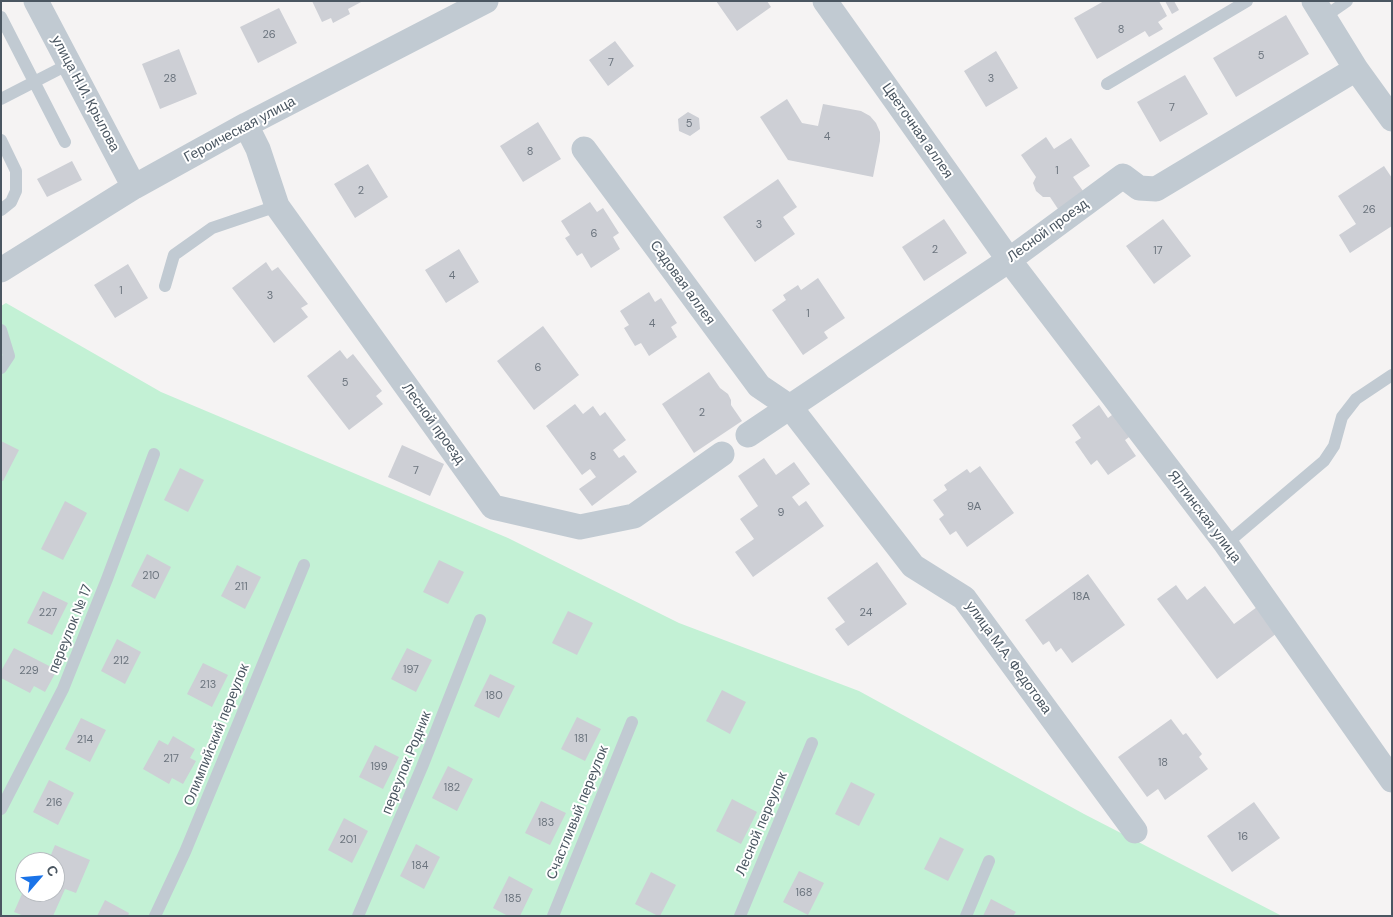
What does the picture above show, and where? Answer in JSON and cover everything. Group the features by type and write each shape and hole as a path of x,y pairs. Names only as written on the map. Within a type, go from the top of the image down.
{"street":[{"name":"улица Н.И. Крылова","path":"36,1 134,187"},
{"name":"Героическая улица","path":"1,270 134,187 246,125 486,1"},
{"name":"Цветочная аллея","path":"825,1 1009,260"},
{"path":"1319,9 1356,69 1392,119"},
{"name":"Лесной проезд","path":"748,435 1009,260 1123,176 1139,188 1156,189 1356,69"},
{"name":"Лесной проезд","path":"246,125 258,148 277,206 493,507 580,527 634,516 722,454"},
{"name":"Садовая аллея","path":"584,149 759,386 790,407"},
{"name":"Ялтинская улица","path":"1009,260 1226,544 1392,780"},
{"name":"улица М.А. Федотова","path":"790,407 913,566 964,598 1135,831"}],"lane":[{"path":"1107,84 1247,1"},
{"path":"1303,1 1319,9 1347,1"},
{"path":"1,17 65,142"},
{"path":"1,99 69,64"},
{"path":"1,140 16,171 16,191 11,202 1,210"},
{"path":"166,286 174,255 212,228 277,206"},
{"path":"1,330 8,356 1,368"},
{"path":"1226,544 1324,461 1334,446 1342,417 1356,399 1392,375"},
{"name":"переулок № 17","path":"1,809 63,689 154,454"},
{"name":"Олимпийский переулок","path":"155,916 185,852 304,565"},
{"name":"переулок Родник","path":"358,916 422,768 480,620"},
{"name":"Счастливый переулок","path":"553,916 632,722"},
{"name":"Лесной переулок","path":"740,916 812,744"},
{"path":"966,916 989,861"}],"green space":[{"path":"6,303 161,392 508,538 679,623 859,691 1084,814 1282,916 1,916 1,306"}],"building":[{"path":"312,1 363,1 348,9 350,14 333,23 331,18 322,22"},
{"path":"716,1 767,1 771,7 737,31"},
{"path":"1104,1 1159,1 1167,16 1158,22 1163,29 1149,37 1145,31 1097,59 1074,18"},
{"path":"1165,1 1174,1 1179,10 1172,14"},
{"path":"279,8 297,43 258,63 240,27"},
{"path":"1286,15 1309,54 1236,97 1213,58"},
{"path":"615,41 634,66 608,86 589,60"},
{"path":"179,49 197,94 160,109 142,64"},
{"path":"996,51 1018,88 986,107 964,71"},
{"path":"1185,75 1208,114 1160,142 1137,102"},
{"path":"787,99 802,123 818,126 823,104 861,111 870,116 880,132 873,177 788,160 760,117"},
{"path":"688,112 699,118 700,129 690,136 679,131 678,119"},
{"path":"538,122 561,159 523,182 500,146"},
{"path":"1046,137 1054,149 1071,138 1090,166 1073,177 1088,198 1062,215 1050,197 1043,197 1036,191 1033,183 1036,177 1021,155"},
{"path":"72,161 82,180 47,197 37,179"},
{"path":"368,164 388,197 355,218 334,184"},
{"path":"1384,166 1392,178 1392,226 1350,253 1339,235 1356,224 1338,196"},
{"path":"778,179 797,207 783,217 795,234 755,262 723,217"},
{"path":"590,202 597,212 603,208 619,233 613,237 620,249 591,268 582,253 577,256 565,238 570,235 561,221"},
{"path":"944,219 967,253 924,281 902,247"},
{"path":"1163,219 1191,256 1154,284 1126,246"},
{"path":"459,249 479,282 446,303 425,270"},
{"path":"266,262 272,271 278,267 308,304 301,308 308,317 274,343 232,288"},
{"path":"128,264 148,298 115,318 94,285"},
{"path":"818,278 845,318 824,332 828,338 803,355 772,310 786,300 783,295 798,285 801,290"},
{"path":"649,292 655,302 661,298 677,323 671,327 677,337 649,356 641,343 635,346 624,328 629,325 620,311"},
{"path":"543,326 579,375 534,410 497,361"},
{"path":"340,350 347,359 353,354 382,391 376,396 383,404 349,430 307,376"},
{"path":"709,372 720,388 728,394 731,405 742,421 694,453 662,404"},
{"path":"575,404 583,414 593,406 600,416 605,412 626,440 613,450 619,458 624,455 637,472 592,506 579,489 596,477 590,469 582,475 546,426"},
{"path":"1099,405 1108,418 1116,412 1132,435 1125,440 1136,456 1108,475 1097,460 1091,465 1075,442 1081,438 1072,425"},
{"path":"1,441 19,450 3,481 1,481"},
{"path":"402,445 444,464 430,496 388,477"},
{"path":"764,458 776,475 794,462 810,484 792,497 799,506 806,501 824,526 753,577 735,552 754,539 740,519 758,506 738,476"},
{"path":"980,466 1014,513 967,547 956,531 950,535 939,519 944,515 933,500 947,490 944,485 967,469 970,473"},
{"path":"180,468 204,480 188,512 164,500"},
{"path":"65,501 87,513 63,560 41,549"},
{"path":"147,554 171,567 155,599 131,586"},
{"path":"439,560 464,572 448,604 423,592"},
{"path":"877,562 907,604 848,646 835,629 845,622 827,598"},
{"path":"237,565 261,577 245,609 221,596"},
{"path":"1088,574 1125,625 1072,663 1061,648 1056,652 1049,641 1043,645 1025,620"},
{"path":"1176,585 1187,600 1205,586 1234,624 1257,607 1277,633 1217,679 1157,599"},
{"path":"43,591 68,603 52,635 27,623"},
{"path":"568,611 593,623 577,655 552,643"},
{"path":"117,639 141,652 125,684 101,671"},
{"path":"14,648 57,670 45,692 34,686 30,693 1,678 1,671"},
{"path":"407,648 432,660 416,692 391,679"},
{"path":"203,663 228,675 212,707 187,694"},
{"path":"490,674 515,686 499,718 474,706"},
{"path":"722,690 746,702 730,734 706,721"},
{"path":"577,717 601,729 585,761 561,749"},
{"path":"81,718 106,730 90,762 65,749"},
{"path":"1171,719 1183,735 1186,733 1202,754 1199,757 1208,769 1165,800 1158,789 1147,797 1118,757"},
{"path":"173,736 195,749 190,758 196,761 183,784 172,778 169,784 143,769 159,740 168,745"},
{"path":"375,745 399,757 383,789 359,777"},
{"path":"448,766 473,779 457,811 432,798"},
{"path":"49,780 74,793 58,825 33,812"},
{"path":"851,782 875,794 859,826 835,814"},
{"path":"732,799 757,812 741,844 716,831"},
{"path":"541,801 566,813 550,845 525,833"},
{"path":"1254,802 1280,838 1232,872 1207,836"},
{"path":"344,818 368,831 352,863 328,850"},
{"path":"940,837 964,849 948,881 924,869"},
{"path":"416,844 440,857 424,889 400,876"},
{"path":"55,845 90,860 76,893 65,889 65,852 52,852"},
{"path":"799,871 824,883 808,915 783,902"},
{"path":"651,872 676,885 660,916 635,904"},
{"path":"509,876 533,889 520,916 508,916 493,908"},
{"path":"991,899 1016,912 1013,916 983,916"},
{"path":"105,900 129,913 128,916 97,916"},
{"path":"18,902 59,902 53,916 24,916 14,912"}]}
